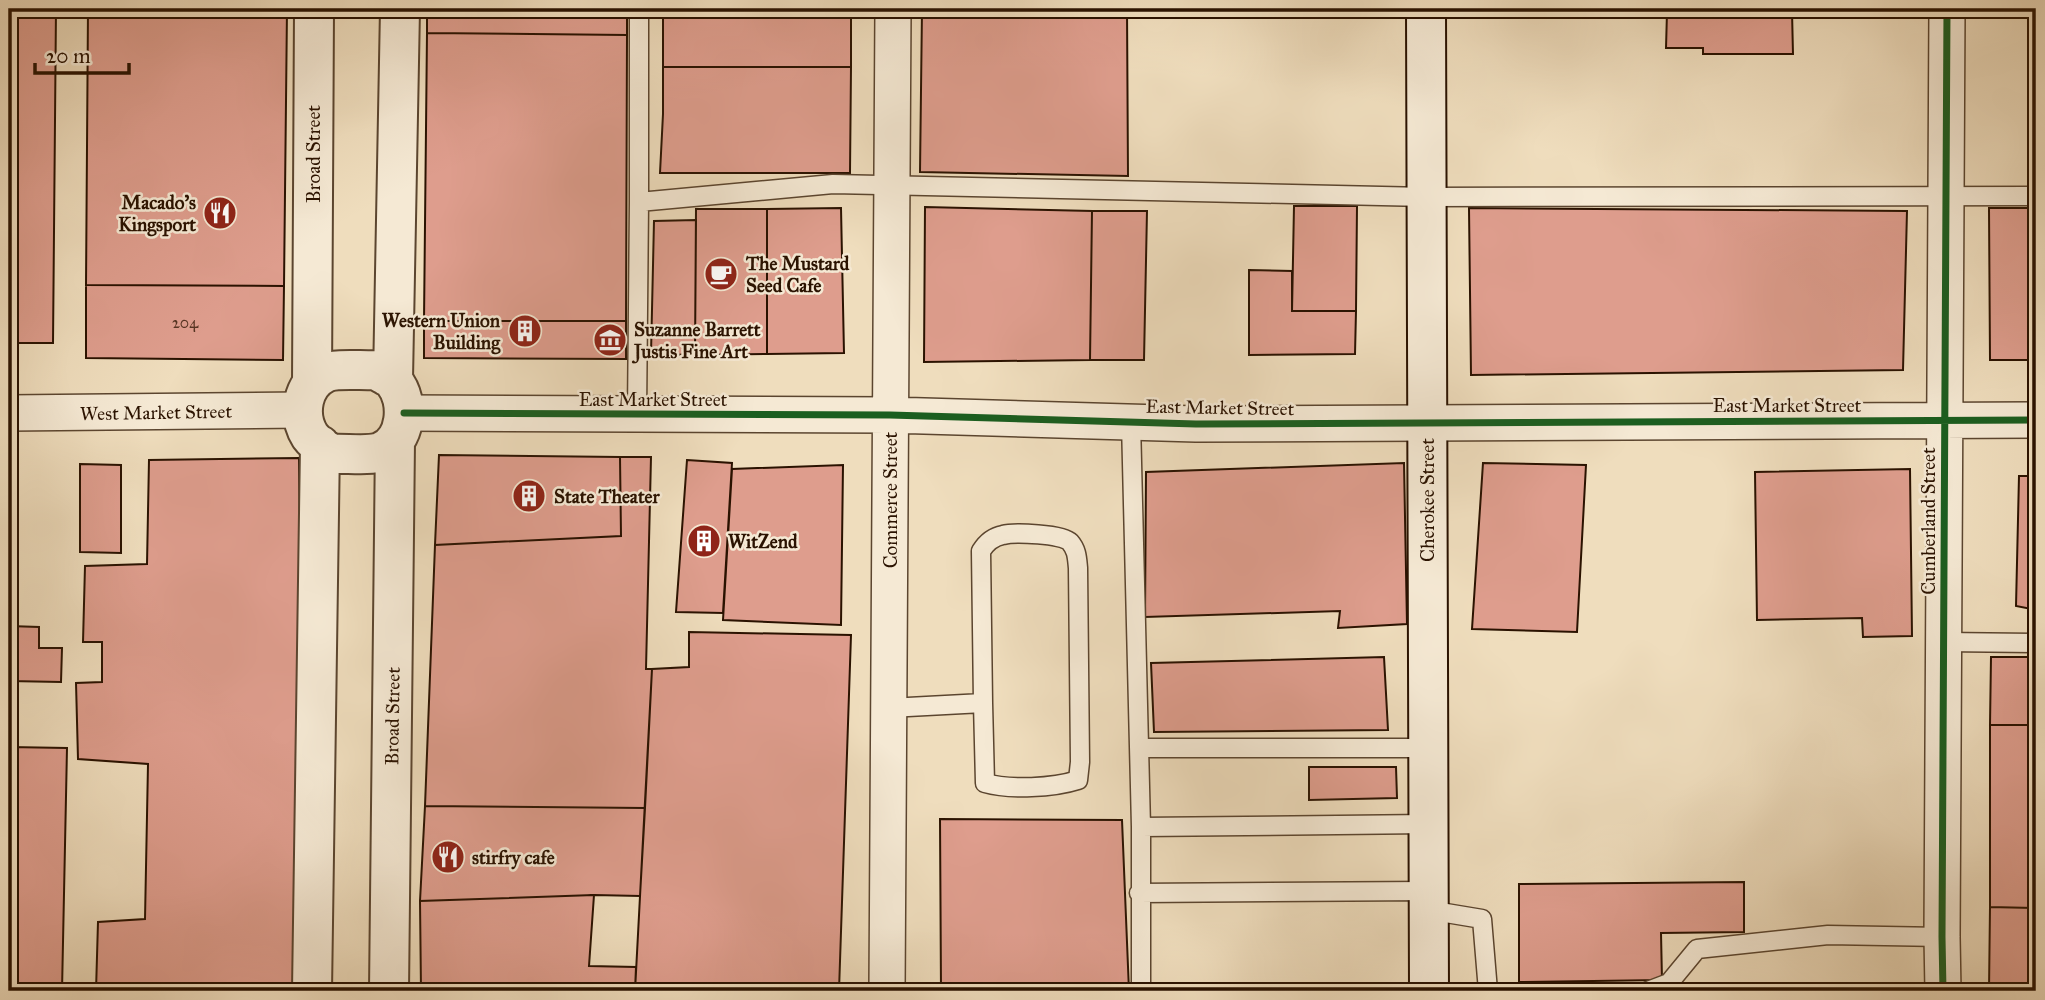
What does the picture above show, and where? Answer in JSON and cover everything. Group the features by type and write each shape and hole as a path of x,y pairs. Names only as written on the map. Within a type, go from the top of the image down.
{"street":[{"name":"Broad Street","path":"307,396 314,9"},
{"name":"Broad Street","path":"389,991 400,9"},
{"name":"Commerce Street","path":"887,991 893,9"},
{"name":"Cherokee Street","path":"1426,9 1429,991"},
{"name":"Cumberland Street","path":"1943,991 1947,9"},
{"path":"376,370 397,411 380,452 331,454 311,437 305,425 307,396 327,372 376,370"},
{"name":"West Market Street","path":"9,413 307,396"},
{"name":"East Market Street","path":"397,411 890,415 1131,422 1427,424 2036,420"},
{"path":"312,991 320,445"}],"lane":[{"path":"637,415 639,9"},
{"path":"639,202 833,184 1426,197 2036,195"},
{"path":"1131,422 1139,748 1141,991"},
{"path":"1003,535 1058,536 1068,540 1077,554 1078,780 1063,785 998,786 985,783 983,703 981,551 988,541 1003,535"},
{"path":"1943,642 2036,643"},
{"path":"889,708 983,703"},
{"path":"1139,748 1428,748"},
{"path":"1140,827 1428,824"},
{"path":"1139,893 1429,900 1482,919 1488,991"},
{"path":"1648,991 1669,983 1697,949 1828,935 1942,937"}],"building":[{"path":"9,9 56,9 53,343 9,343"},
{"path":"88,9 287,9 284,286 86,285"},
{"path":"427,9 627,9 627,35 427,33"},
{"path":"663,9 851,9 851,67 663,67"},
{"path":"922,9 1127,9 1128,176 920,172"},
{"path":"1237,9 1275,9 1274,18 1238,18"},
{"path":"1646,9 1813,9 1813,12 1792,11 1793,54 1703,54 1703,48 1666,48 1667,12 1646,12"},
{"path":"427,33 627,35 626,321 424,321"},
{"path":"663,67 851,67 850,173 660,173"},
{"path":"1294,206 1357,206 1356,311 1292,311"},
{"path":"925,207 1092,211 1090,360 924,362"},
{"path":"841,208 844,353 767,354 767,209"},
{"path":"1469,208 1907,211 1903,370 1471,375"},
{"path":"1989,208 2036,208 2036,360 1990,360"},
{"path":"696,209 767,209 767,354 695,355"},
{"path":"1092,211 1147,211 1144,360 1090,360"},
{"path":"696,220 695,355 651,354 654,221"},
{"path":"1249,270 1292,271 1292,311 1356,311 1355,354 1249,355"},
{"path":"86,285 284,286 283,360 86,358"},
{"name":"Western Union Building","path":"424,321 626,321 626,359 424,358"},
{"name":"State Theater","path":"439,455 620,457 621,536 435,545"},
{"path":"620,457 651,457 646,669 652,669 645,808 425,806 435,545 621,536"},
{"path":"299,458 305,990 96,991 98,922 145,919 148,764 78,759 76,683 102,682 102,642 83,642 85,566 147,564 149,460"},
{"name":"WitZend","path":"687,460 732,463 723,613 676,612"},
{"path":"1404,463 1407,624 1338,628 1340,611 1145,617 1146,472"},
{"path":"1483,463 1586,465 1577,632 1472,629"},
{"path":"80,464 121,465 121,553 80,552"},
{"path":"843,465 841,625 723,620 732,469"},
{"path":"1910,469 1912,636 1863,637 1862,618 1757,620 1755,472"},
{"path":"2019,476 2036,476 2036,610 2016,606"},
{"path":"9,626 39,627 39,648 62,648 61,682 9,681"},
{"path":"689,632 851,635 839,991 635,991 652,669 689,667"},
{"path":"1384,657 1388,730 1154,732 1151,663"},
{"path":"1991,657 2036,657 2036,725 1990,725"},
{"path":"1990,725 2036,725 2036,908 1990,907"},
{"path":"9,747 67,748 62,991 9,991"},
{"path":"1309,767 1396,767 1397,798 1309,800"},
{"path":"425,806 645,808 640,896 420,901"},
{"path":"940,819 1122,820 1129,991 941,991"},
{"path":"1744,882 1744,932 1661,933 1662,980 1519,982 1519,884"},
{"path":"594,895 589,966 636,967 635,991 421,991 420,901"},
{"path":"1990,907 2036,908 2036,991 1989,991"}],"cycle path":[{"path":"1943,991 1947,9"},
{"path":"404,413 890,415 1196,424 2036,420"}],"place":[{"name":"Macado's Kingsport","path":"220,213"},
{"name":"The Mustard Seed Cafe","path":"721,274"},
{"name":"Western Union Building","path":"525,331"},
{"name":"Suzanne Barrett Justis Fine Art","path":"610,340"},
{"name":"State Theater","path":"529,496"},
{"name":"WitZend","path":"704,541"},
{"name":"stirfry cafe","path":"448,857"}]}
